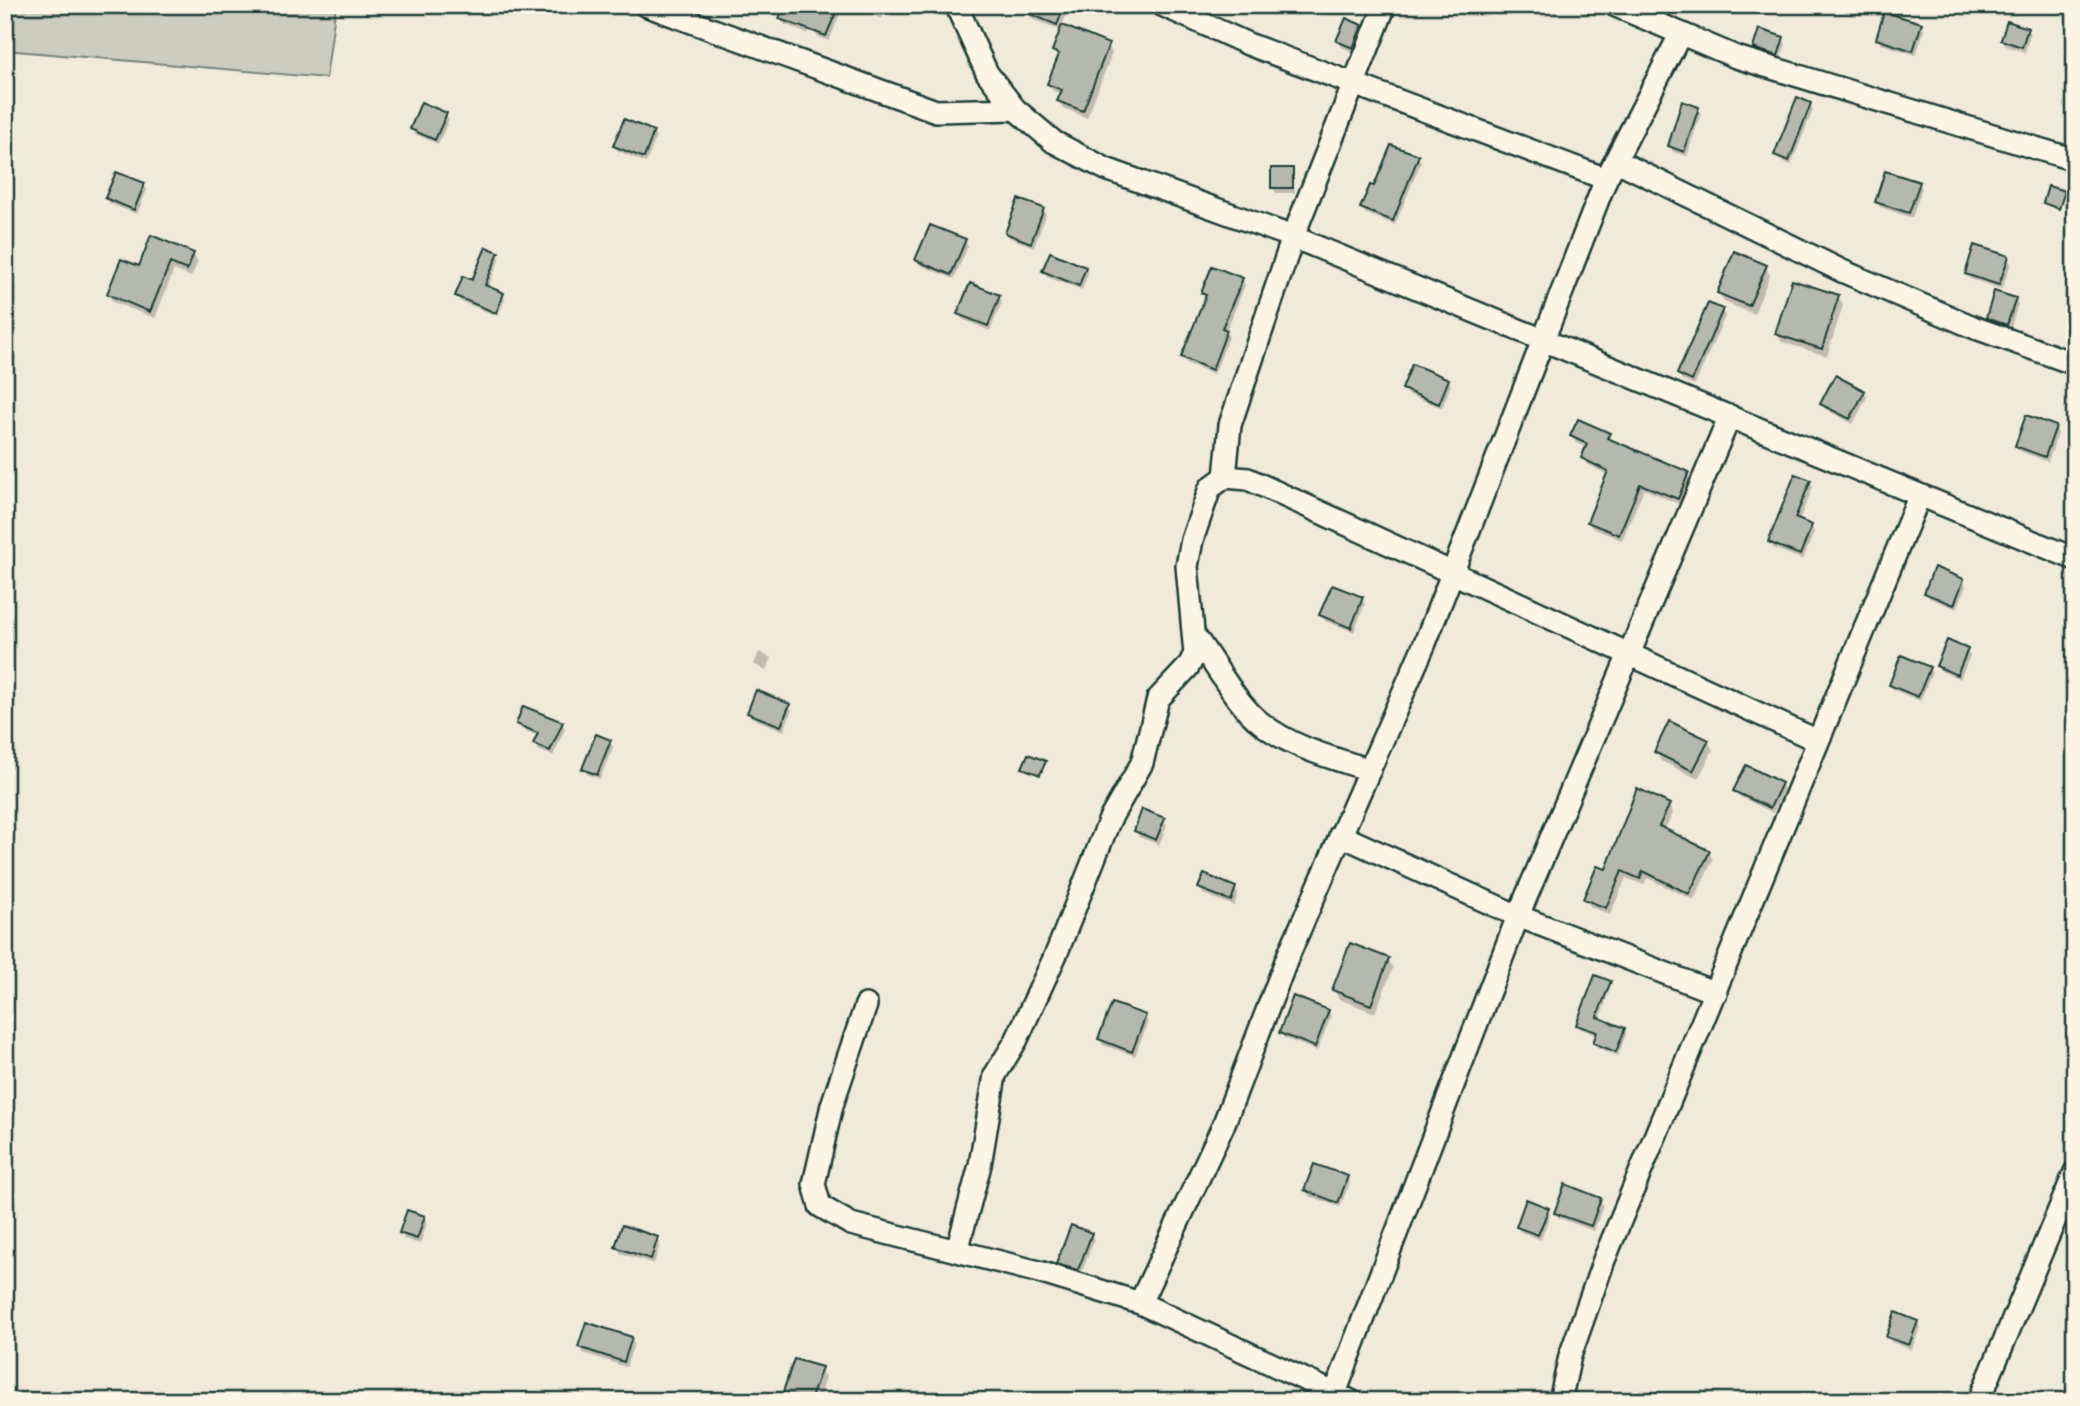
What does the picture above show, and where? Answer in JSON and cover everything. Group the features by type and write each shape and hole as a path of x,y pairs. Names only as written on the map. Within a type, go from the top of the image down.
{"street":[{"path":"645,5 936,111 1016,109"},
{"path":"956,5 987,73 1016,109 1054,142 1106,169 1293,237 2075,559"},
{"path":"1162,5 1248,44 1353,83 1611,170 1973,327 2075,364"},
{"path":"1225,477 1230,425 1293,237 1385,5"},
{"path":"1614,5 1736,57 2075,160"},
{"path":"1140,1303 1223,1126 1340,835 1421,653 1451,571 1611,170 1680,35"},
{"path":"866,1005 832,1105 814,1184 820,1206 851,1224 1140,1303 1343,1397 1518,916 1627,653 1731,416"},
{"path":"957,1251 980,1165 995,1075 1016,1041 1057,951 1110,819 1142,763 1149,745 1153,713 1158,699 1188,667 1195,654 1196,638 1186,566 1210,488 1225,477 1248,479 1816,740"},
{"path":"1560,1401 1570,1356 1604,1259 1716,993 1816,740 1919,497"},
{"path":"1196,638 1246,709 1260,723 1306,748 1370,770"},
{"path":"1340,835 1518,916 1716,993"},
{"path":"1979,1401 2075,1172"}],"shaded area":[{"path":"5,5 336,5 326,78 5,50"}],"building":[{"path":"784,5 797,11 798,5 839,5 826,36 779,19"},
{"path":"1008,5 1065,5 1057,25"},
{"path":"1884,12 1922,23 1913,51 1876,39"},
{"path":"1346,18 1362,25 1353,48 1336,41"},
{"path":"2007,21 2028,28 2022,47 2001,40"},
{"path":"1062,25 1109,44 1083,111 1057,101 1062,90 1047,84 1059,54 1052,51"},
{"path":"1759,29 1784,37 1778,56 1753,48"},
{"path":"1797,97 1811,103 1789,161 1774,155"},
{"path":"1682,101 1699,107 1684,152 1668,146"},
{"path":"421,102 447,113 435,140 410,129"},
{"path":"624,119 654,131 644,158 613,146"},
{"path":"1391,145 1419,155 1393,221 1360,208 1370,185 1374,186"},
{"path":"1271,168 1293,168 1293,188 1271,188"},
{"path":"1885,171 1920,182 1909,213 1875,202"},
{"path":"116,172 145,183 134,210 105,198"},
{"path":"2048,186 2065,191 2059,209 2043,203"},
{"path":"1018,199 1044,208 1031,243 1005,233"},
{"path":"930,225 966,239 951,275 915,260"},
{"path":"151,235 194,253 187,270 170,263 150,312 107,294 121,259 139,266"},
{"path":"1974,245 2009,256 1999,285 1965,274"},
{"path":"486,247 499,252 485,285 504,293 496,313 455,296 463,276 472,280"},
{"path":"1734,251 1767,265 1749,306 1717,293"},
{"path":"1050,252 1086,267 1079,286 1042,271"},
{"path":"1212,266 1243,278 1222,328 1227,330 1212,370 1181,357 1206,295 1201,293"},
{"path":"1792,280 1839,295 1822,349 1775,334"},
{"path":"970,283 1000,295 988,326 957,314"},
{"path":"1994,291 2016,298 2007,325 1986,318"},
{"path":"1708,303 1723,309 1692,381 1677,374"},
{"path":"1412,364 1449,379 1439,404 1402,389"},
{"path":"1835,375 1865,391 1850,419 1820,404"},
{"path":"2026,415 2056,426 2045,457 2015,446"},
{"path":"1578,419 1610,433 1607,438 1689,472 1678,499 1640,484 1619,535 1587,522 1608,471 1581,458 1587,444 1570,436"},
{"path":"1795,474 1811,480 1795,518 1812,525 1800,555 1768,542"},
{"path":"1934,567 1964,579 1954,605 1924,593"},
{"path":"1332,585 1363,597 1351,628 1319,615"},
{"path":"1947,640 1968,649 1957,675 1936,666"},
{"path":"1901,655 1930,667 1918,697 1889,685"},
{"path":"756,690 790,704 781,726 747,713"},
{"path":"523,706 563,722 550,751 533,744 538,733 516,724"},
{"path":"1669,721 1709,740 1693,771 1654,752"},
{"path":"596,734 611,740 597,775 582,769"},
{"path":"1028,754 1046,761 1040,775 1022,768"},
{"path":"1746,765 1782,783 1770,808 1733,791"},
{"path":"1637,788 1670,804 1659,826 1710,851 1689,894 1643,871 1640,879 1622,871 1606,908 1583,899 1597,866 1606,869"},
{"path":"1142,809 1165,818 1156,840 1134,831"},
{"path":"1204,874 1236,887 1231,901 1198,888"},
{"path":"1350,943 1389,958 1371,1005 1332,990"},
{"path":"1595,975 1611,981 1597,1017 1625,1028 1616,1052 1593,1043 1597,1032 1576,1025"},
{"path":"1293,996 1329,1010 1315,1047 1279,1033"},
{"path":"1112,1003 1146,1015 1132,1052 1098,1039"},
{"path":"1314,1164 1348,1176 1338,1203 1304,1190"},
{"path":"1565,1184 1601,1198 1591,1226 1554,1213"},
{"path":"1526,1199 1549,1208 1538,1235 1516,1227"},
{"path":"407,1210 425,1216 417,1239 399,1233"},
{"path":"622,1225 658,1237 651,1259 615,1247"},
{"path":"1071,1225 1092,1233 1078,1270 1056,1264"},
{"path":"1895,1312 1918,1321 1909,1345 1886,1337"},
{"path":"586,1322 632,1337 624,1362 578,1347"},
{"path":"794,1359 822,1367 810,1401 780,1401"}]}
